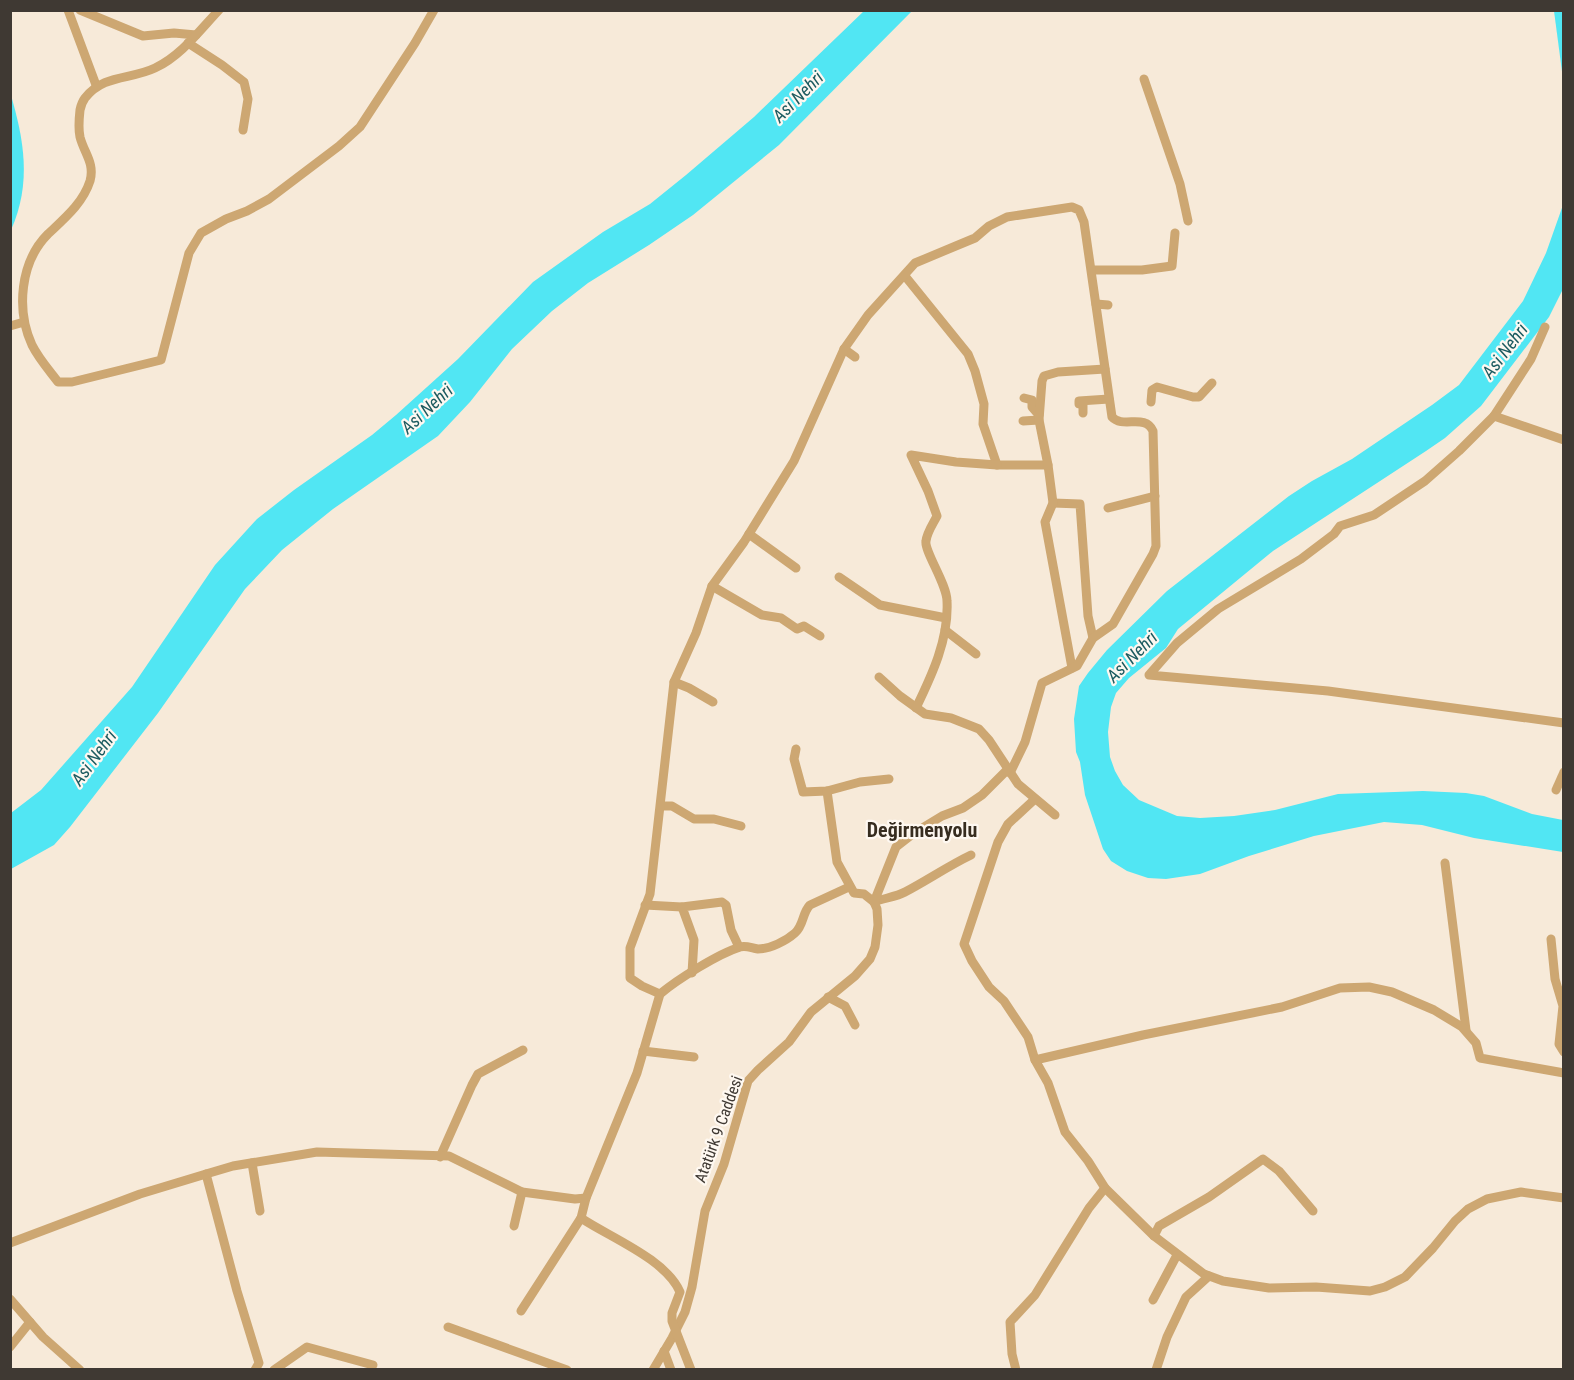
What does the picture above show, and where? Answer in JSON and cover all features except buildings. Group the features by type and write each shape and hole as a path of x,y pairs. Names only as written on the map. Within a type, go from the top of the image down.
{"street":[{"path":"68,10 96,85"},
{"path":"80,10 143,36 174,33 196,35"},
{"path":"219,10 169,60 153,69 96,85 82,100 78,121 80,139 90,160 92,171 90,181 82,198 63,221 47,235 27,270 22,287 24,322 32,345 43,364 58,382 72,382 161,360 189,254 201,233 269,199 339,146 360,127 434,10"},
{"path":"188,43 244,82 248,99 243,130"},
{"path":"1144,79 1180,184 1188,221"},
{"path":"660,994 642,987 630,978 630,948 651,894 674,682 696,633 712,586 749,534 794,461 844,349 868,315 915,263 975,238 989,226 1007,217 1072,207 1079,210 1084,222 1112,417 1115,421 1141,421 1152,427 1156,538 1153,554 1113,624 1093,638 1077,666 1042,683 1025,742 1008,771 982,795 963,808 942,816 896,847 874,902"},
{"path":"1092,270 1142,270 1172,266 1175,233"},
{"path":"904,276 968,354 984,404 983,424 997,465"},
{"path":"1096,303 1108,305"},
{"path":"10,326 24,322"},
{"path":"1545,327 1531,359 1494,416 1425,481 1374,515 1340,526 1334,534 1300,559 1218,609 1177,643 1149,675 1328,690 1563,723"},
{"path":"844,349 855,357"},
{"path":"1072,668 1045,522 1053,503 1039,417 1044,376 1058,372 1105,369"},
{"path":"1151,402 1152,390 1157,387 1193,398 1199,397 1212,383"},
{"path":"1024,398 1032,400 1032,407 1039,417"},
{"path":"1083,413 1083,405 1079,404 1079,401 1110,399"},
{"path":"1494,416 1563,440"},
{"path":"1023,421 1039,417"},
{"path":"916,708 933,671 945,630 948,600 925,542 928,531 937,516 928,490 911,455 997,465 1048,465"},
{"path":"1108,508 1155,496"},
{"path":"1053,503 1080,504 1088,616 1093,638"},
{"path":"749,534 796,568"},
{"path":"839,577 880,605 946,618"},
{"path":"712,586 762,615 781,618 797,629 804,626 820,636"},
{"path":"945,630 976,654"},
{"path":"879,677 925,714 951,718 979,729 1018,784 1055,815"},
{"path":"674,682 713,702"},
{"path":"796,749 794,759 802,791 827,791 860,782 889,779"},
{"path":"1556,790 1563,772"},
{"path":"827,791 837,862 854,893 864,894 874,902"},
{"path":"1035,799 1008,824 998,842 964,944 983,978 1004,1001 1028,1037 1035,1060 1048,1083 1065,1132 1088,1161 1105,1188 1154,1236 1178,1255 1209,1276 1223,1281 1269,1288 1316,1287 1370,1291 1385,1287 1405,1276 1433,1248 1455,1221 1468,1209 1487,1199 1521,1192 1563,1198"},
{"path":"662,806 672,806 694,819 714,819 741,826"},
{"path":"874,902 905,892 971,855"},
{"path":"1445,863 1466,1030"},
{"path":"521,1311 581,1218 586,1198 637,1073 660,994 739,947 759,949 774,945 798,931 810,904 849,887"},
{"path":"645,905 682,907 722,902 726,905 731,930 739,947"},
{"name":"Atatürk 9 Caddesi","path":"653,1370 685,1312 692,1287 705,1211 726,1156 748,1081 789,1042 812,1012 860,971 873,953 878,925 874,902"},
{"path":"682,907 694,940 692,973"},
{"path":"1551,939 1555,980 1563,1006 1558,1044 1563,1052"},
{"path":"1035,1060 1282,1007 1340,988 1370,987 1392,992 1434,1011 1466,1030 1476,1043 1480,1058 1563,1073"},
{"path":"828,997 845,1006 855,1025"},
{"path":"440,1157 478,1074 523,1050"},
{"path":"643,1051 694,1057"},
{"path":"10,1242 140,1194 233,1166 317,1152 449,1156 522,1192 575,1199 586,1198"},
{"path":"1154,1236 1159,1226 1209,1197 1263,1159 1279,1171 1313,1211"},
{"path":"252,1163 260,1211"},
{"path":"206,1174 259,1363 255,1370"},
{"path":"1016,1370 1012,1354 1010,1322 1035,1295 1089,1208 1105,1188"},
{"path":"514,1226 522,1192"},
{"path":"581,1218 662,1268 676,1284 680,1292 672,1313 672,1321 691,1370"},
{"path":"1153,1300 1178,1255"},
{"path":"1156,1370 1167,1337 1186,1297 1209,1276"},
{"path":"10,1299 50,1344 80,1370"},
{"path":"10,1347 30,1322"},
{"path":"448,1327 567,1370"},
{"path":"274,1370 307,1347 373,1365"},
{"path":"664,1352 671,1370"}],"water":[{"name":"Asi Nehri","path":"865,10 912,11 779,145 693,215 588,283 552,311 512,349 470,402 438,436 333,509 282,550 245,589 158,713 70,827 54,845 11,869 11,813 41,790 132,687 215,565 257,519 396,415 458,359 533,282 603,232 650,204 686,175 754,117"},
{"path":"1554,11 1563,11 1563,79"},
{"path":"10,92 19,127 24,161 22,195 11,230"},
{"name":"Asi Nehri","path":"1563,205 1563,289 1549,317 1481,406 1445,438 1273,551 1178,629 1166,648 1129,678 1116,693 1111,707 1108,732 1110,757 1123,785 1139,800 1177,816 1200,818 1234,816 1275,810 1338,794 1423,791 1466,793 1484,796 1532,814 1563,820 1563,852 1474,838 1422,825 1384,822 1314,836 1200,874 1166,879 1148,878 1127,871 1111,861 1103,849 1085,795 1080,762 1076,752 1074,719 1079,686 1107,650 1167,591 1289,496 1352,459 1459,385 1523,301 1546,253"}],"district":[{"name":"Değirmenyolu","path":"922,830"}]}
